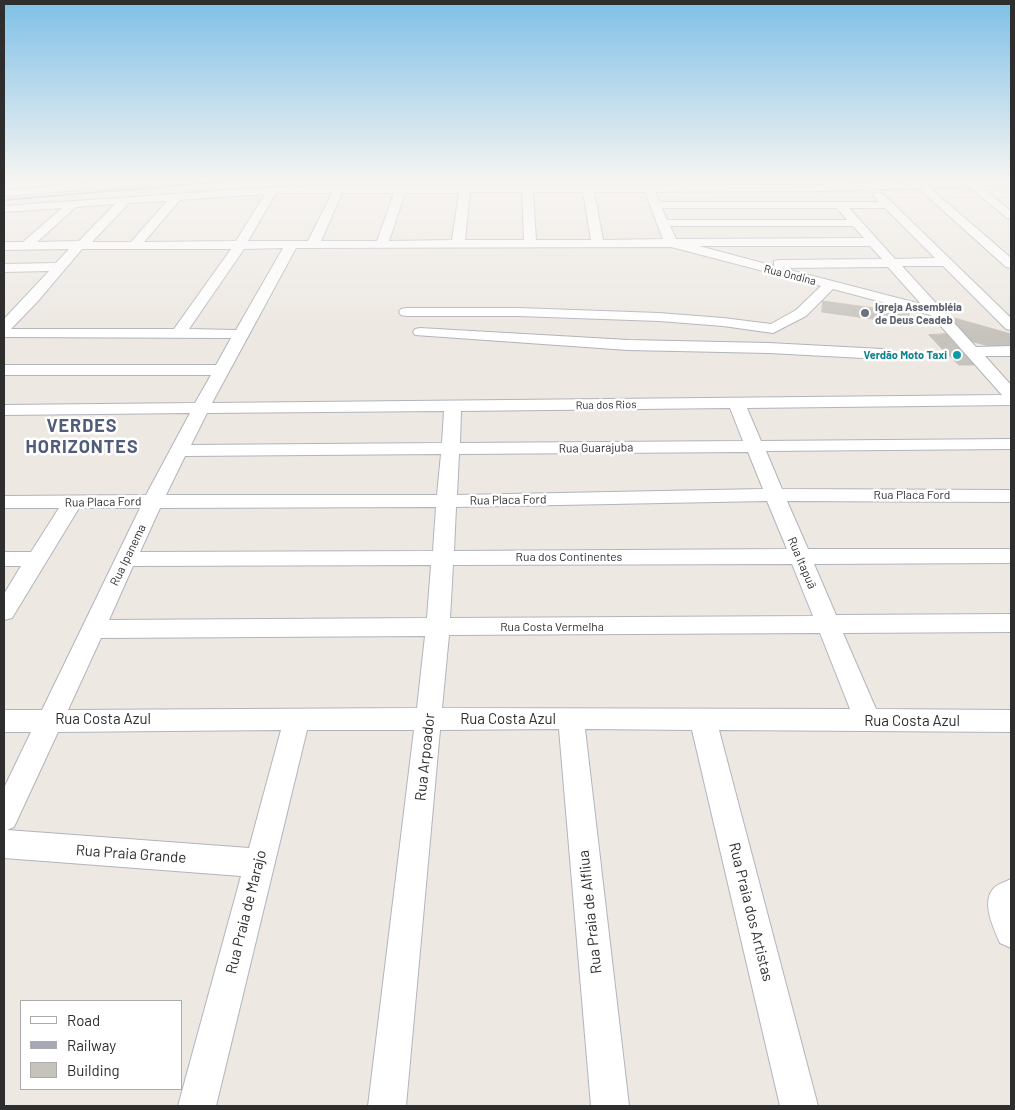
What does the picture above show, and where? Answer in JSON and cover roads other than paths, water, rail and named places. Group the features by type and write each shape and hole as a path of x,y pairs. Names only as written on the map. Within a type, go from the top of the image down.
{"street":[{"path":"27,246 43,232"},
{"path":"4,327 94,232"},
{"path":"135,245 146,232"},
{"path":"178,334 240,244 246,232"},
{"path":"313,244 320,232"},
{"path":"382,244 386,232"},
{"path":"458,244 460,232"},
{"path":"529,232 530,244"},
{"path":"596,232 598,244"},
{"path":"666,232 671,243"},
{"path":"863,232 1011,395"},
{"path":"915,232 1011,326"},
{"path":"974,232 1011,264"},
{"path":"4,246 872,242"},
{"name":"Rua Ondina","path":"671,243 937,312"},
{"name":"Rua Ipanema","path":"4,818 153,502 201,407 292,244"},
{"path":"747,264 946,262"},
{"path":"4,268 61,267"},
{"path":"406,312 518,312 649,317 731,323 773,329 801,313 830,284"},
{"path":"770,348 773,329"},
{"path":"420,332 628,345 770,348 882,354"},
{"path":"4,333 242,334"},
{"path":"972,352 1011,352"},
{"path":"4,370 221,370"},
{"name":"Rua dos Rios","path":"4,410 1011,400"},
{"name":"Rua Itapuã","path":"737,404 868,721"},
{"name":"Rua Arpoador","path":"387,1106 438,628 453,407"},
{"name":"Rua Guarajuba","path":"180,451 1011,444"},
{"name":"Rua Placa Ford","path":"4,502 446,501 774,495 1011,496"},
{"path":"4,612 72,502"},
{"name":"Rua dos Continentes","path":"126,559 1011,556"},
{"path":"4,559 38,559"},
{"name":"Rua Costa Vermelha","path":"92,629 1011,624"},
{"name":"Rua Costa Azul","path":"4,721 570,718 1011,721"},
{"name":"Rua Praia de Alfliua","path":"570,718 610,1106"},
{"name":"Rua Praia de Marajo","path":"197,1106 297,719"},
{"name":"Rua Praia dos Artistas","path":"703,719 799,1106"},
{"name":"Rua Praia Grande","path":"4,844 259,864"},
{"path":"1011,895 1004,900 1007,921 1011,932"}],"place":[{"name":"Igreja Assembléia de Deus Ceadeb","path":"865,313"},
{"name":"Verdão Moto Taxi","path":"957,355"}],"district":[{"name":"VERDES HORIZONTES","path":"82,436"}]}
